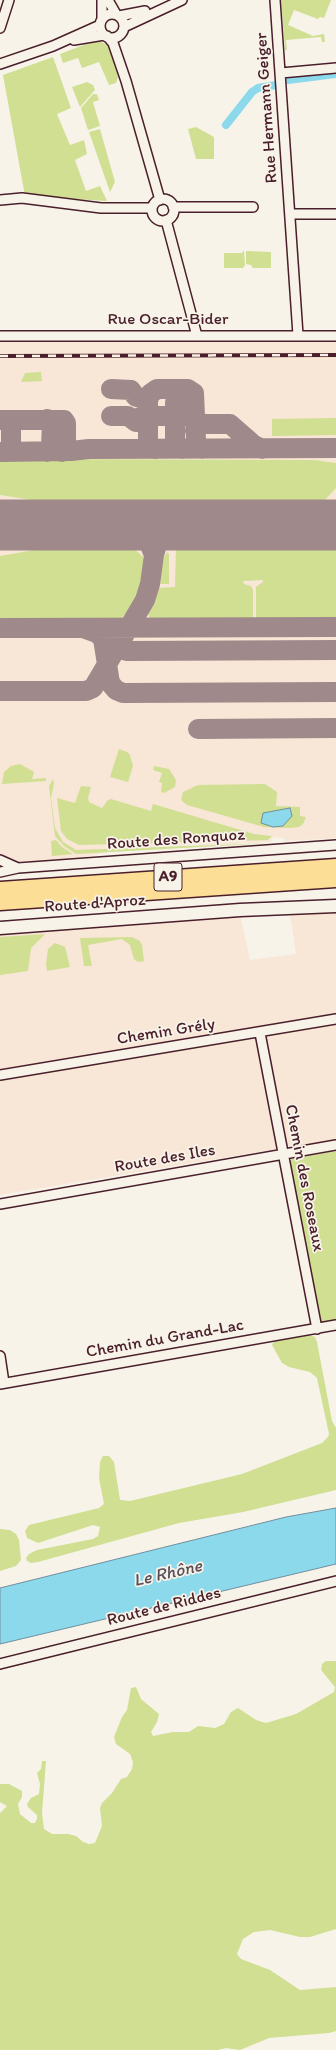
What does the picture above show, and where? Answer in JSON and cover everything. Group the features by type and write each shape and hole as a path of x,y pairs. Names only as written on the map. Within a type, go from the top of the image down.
{"highway":[{"name":"A9","path":"0,890 336,867"},
{"name":"A9","path":"0,902 336,879"}],"street":[{"path":"0,28 10,0"},
{"path":"102,0 101,21 105,36 113,43 126,81 160,200"},
{"path":"108,0 118,16 122,30 126,81"},
{"name":"Rue Hermann Geiger","path":"275,0 298,335"},
{"path":"53,46 101,21 109,14 118,16 178,1"},
{"path":"0,64 53,46 97,34 114,37 122,30 178,1"},
{"path":"281,73 336,68"},
{"path":"0,200 22,198 101,208 152,208"},
{"path":"160,200 168,200 173,207 172,215 166,220 156,219 153,214 152,208 154,203 160,200"},
{"path":"173,207 253,207"},
{"path":"290,214 336,214"},
{"path":"166,220 197,336"},
{"name":"Rue Oscar-Bider","path":"0,336 336,336"},
{"name":"Route des Ronquoz","path":"0,872 18,868 336,845"},
{"name":"Route des Ronquoz","path":"0,860 18,868"},
{"name":"Route d'Aproz","path":"0,928 336,906"},
{"name":"Chemin Grély","path":"0,1075 260,1033 336,1019"},
{"name":"Chemin des Roseaux","path":"260,1033 317,1329"},
{"name":"Route des Iles","path":"0,1204 336,1145"},
{"name":"Chemin du Grand-Lac","path":"2,1384 336,1325"},
{"path":"0,1356 2,1384"},
{"name":"Route de Riddes","path":"0,1664 336,1580"}],"shaded area":[{"path":"0,336 336,336 336,838 286,841 283,838 274,837 270,842 121,849 81,858 0,863"},
{"path":"336,911 336,1139 0,1195 0,932 240,914 250,960 296,954 290,913"}],"green space":[{"path":"281,0 331,0 324,18 320,17 318,19 294,10 288,25 313,36 324,34 325,42 322,42 321,37 286,40 287,50 285,50"},
{"path":"94,41 100,41 110,47 118,77 116,83 109,85 99,62 82,68 78,58 63,63 60,54"},
{"path":"53,57 71,108 57,114 70,145 84,140 87,154 75,160 86,191 100,186 107,201 25,196 3,75"},
{"path":"87,82 93,85 95,90 80,107 72,87"},
{"path":"93,94 97,94 99,100 93,102 100,126 88,130 81,108"},
{"path":"196,127 214,137 214,159 196,159 188,129"},
{"path":"100,129 115,182 110,192 89,132"},
{"path":"243,251 245,265 243,268 224,268 224,253 242,253"},
{"path":"246,251 271,252 271,268 253,268 251,265 246,264"},
{"path":"41,372 42,381 21,382 25,373"},
{"path":"336,418 336,435 272,436 272,419"},
{"path":"28,459 314,460 336,463 336,488 323,502 44,502 0,495 0,461"},
{"path":"46,548 133,548 143,557 147,568 142,590 137,601 121,618 109,622 0,622 0,556"},
{"path":"176,548 336,548 336,621 260,621 256,617 256,587 263,582 263,580 243,581 244,584 251,586 253,590 253,616 248,623 155,622 150,620 147,610 155,588 175,587"},
{"path":"167,552 169,554 169,584 156,584 162,561"},
{"path":"119,749 130,755 133,766 128,782 110,777"},
{"path":"20,764 34,772 32,779 46,778 46,781 2,784 4,772 11,766"},
{"path":"154,766 169,769 176,780 175,787 164,793 164,791 163,793 161,792 162,783 159,782 162,773 153,770"},
{"path":"53,779 54,784 51,798 55,828 63,842 76,850 271,843 76,854 64,846 55,836 49,786"},
{"path":"265,784 277,792 276,806 300,807 300,816 306,817 303,824 299,827 290,828 264,827 187,805 181,800 183,792 198,785"},
{"path":"81,786 91,787 88,798 89,802 102,808 108,800 111,799 151,811 153,804 254,834 272,836 268,840 79,845 67,839 61,831 57,798 75,803"},
{"path":"56,840 62,847 73,854 52,856 51,841"},
{"path":"45,934 31,948 28,971 0,975 0,937"},
{"path":"132,937 140,941 142,945 144,961 138,962 134,959 130,945 122,939 88,945 92,966 84,966 80,938"},
{"path":"55,943 65,947 70,967 47,971 46,964 48,949"},
{"path":"336,1151 336,1323 319,1323 289,1163 292,1158"},
{"path":"307,1334 315,1337 317,1342 332,1421 336,1428 336,1490 243,1512 179,1523 38,1562 31,1563 27,1561 26,1558 29,1554 37,1550 93,1539 98,1536 100,1527 93,1525 38,1543 27,1538 25,1531 29,1525 99,1508 104,1504 99,1478 100,1462 103,1456 109,1456 114,1462 120,1500 130,1501 242,1474 322,1443 329,1434 317,1378 310,1372 289,1367 282,1363 272,1345 275,1339"},
{"path":"0,1529 10,1530 16,1534 19,1540 21,1560 16,1566 0,1571"},
{"path":"326,1661 336,1661 336,1929 310,1937 300,1937 270,1930 254,1932 243,1939 237,1954 241,1959 270,1970 300,1990 336,1987 336,2031 329,2033 269,2038 240,2050 226,2048 218,2050 0,2050 0,1813 7,1806 0,1802 0,1784 9,1784 22,1791 22,1797 18,1804 20,1814 31,1823 35,1823 37,1815 28,1807 27,1804 31,1798 39,1794 40,1784 37,1773 41,1769 42,1761 46,1761 42,1813 44,1829 52,1834 68,1834 76,1836 83,1842 89,1844 95,1843 102,1826 100,1808 102,1803 112,1793 121,1779 127,1777 132,1769 133,1762 130,1754 116,1744 114,1737 122,1717 127,1710 131,1688 136,1687 141,1699 159,1714 157,1722 151,1732 153,1736 173,1732 189,1732 198,1726 215,1728 224,1724 231,1712 238,1708 256,1720 266,1723 296,1714 334,1692 335,1687 321,1670 322,1664"}],"water":[{"path":"290,808 292,816 283,826 273,827 261,823 263,813"},
{"name":"Le Rhône","path":"336,1508 336,1564 0,1644 0,1588 286,1517"}],"waterway":[{"path":"288,80 336,74"},
{"path":"226,125 252,92 258,88 276,85"}],"taxiway":[{"path":"111,389 131,390 136,397"},
{"path":"155,449 151,447 148,441 148,401 150,394 157,389 188,389 194,393 196,444 202,449"},
{"path":"175,402 175,440 177,445 182,449"},
{"path":"111,416 128,416 136,422 140,417 144,416 189,416 194,419 195,423"},
{"path":"47,419 52,423 51,447 47,452"},
{"path":"0,420 64,420 66,423 66,447 62,452"},
{"path":"5,420 11,424 11,446 6,452"},
{"path":"195,431 201,424 230,424 254,445 262,449"},
{"path":"0,452 71,451 89,449 336,448"},
{"path":"0,525 7,525"},
{"path":"128,525 135,528 147,538 154,555"},
{"path":"0,691 86,691 93,688 145,600 150,584 154,555 158,541 169,529 180,525"},
{"path":"0,628 336,627"},
{"path":"83,628 97,633 103,639 110,683 116,690 123,693 336,692"},
{"path":"126,651 336,650"},
{"path":"198,729 336,728"}],"runway":[{"path":"0,525 336,525"}],"railway":[{"path":"0,356 336,355"}]}
